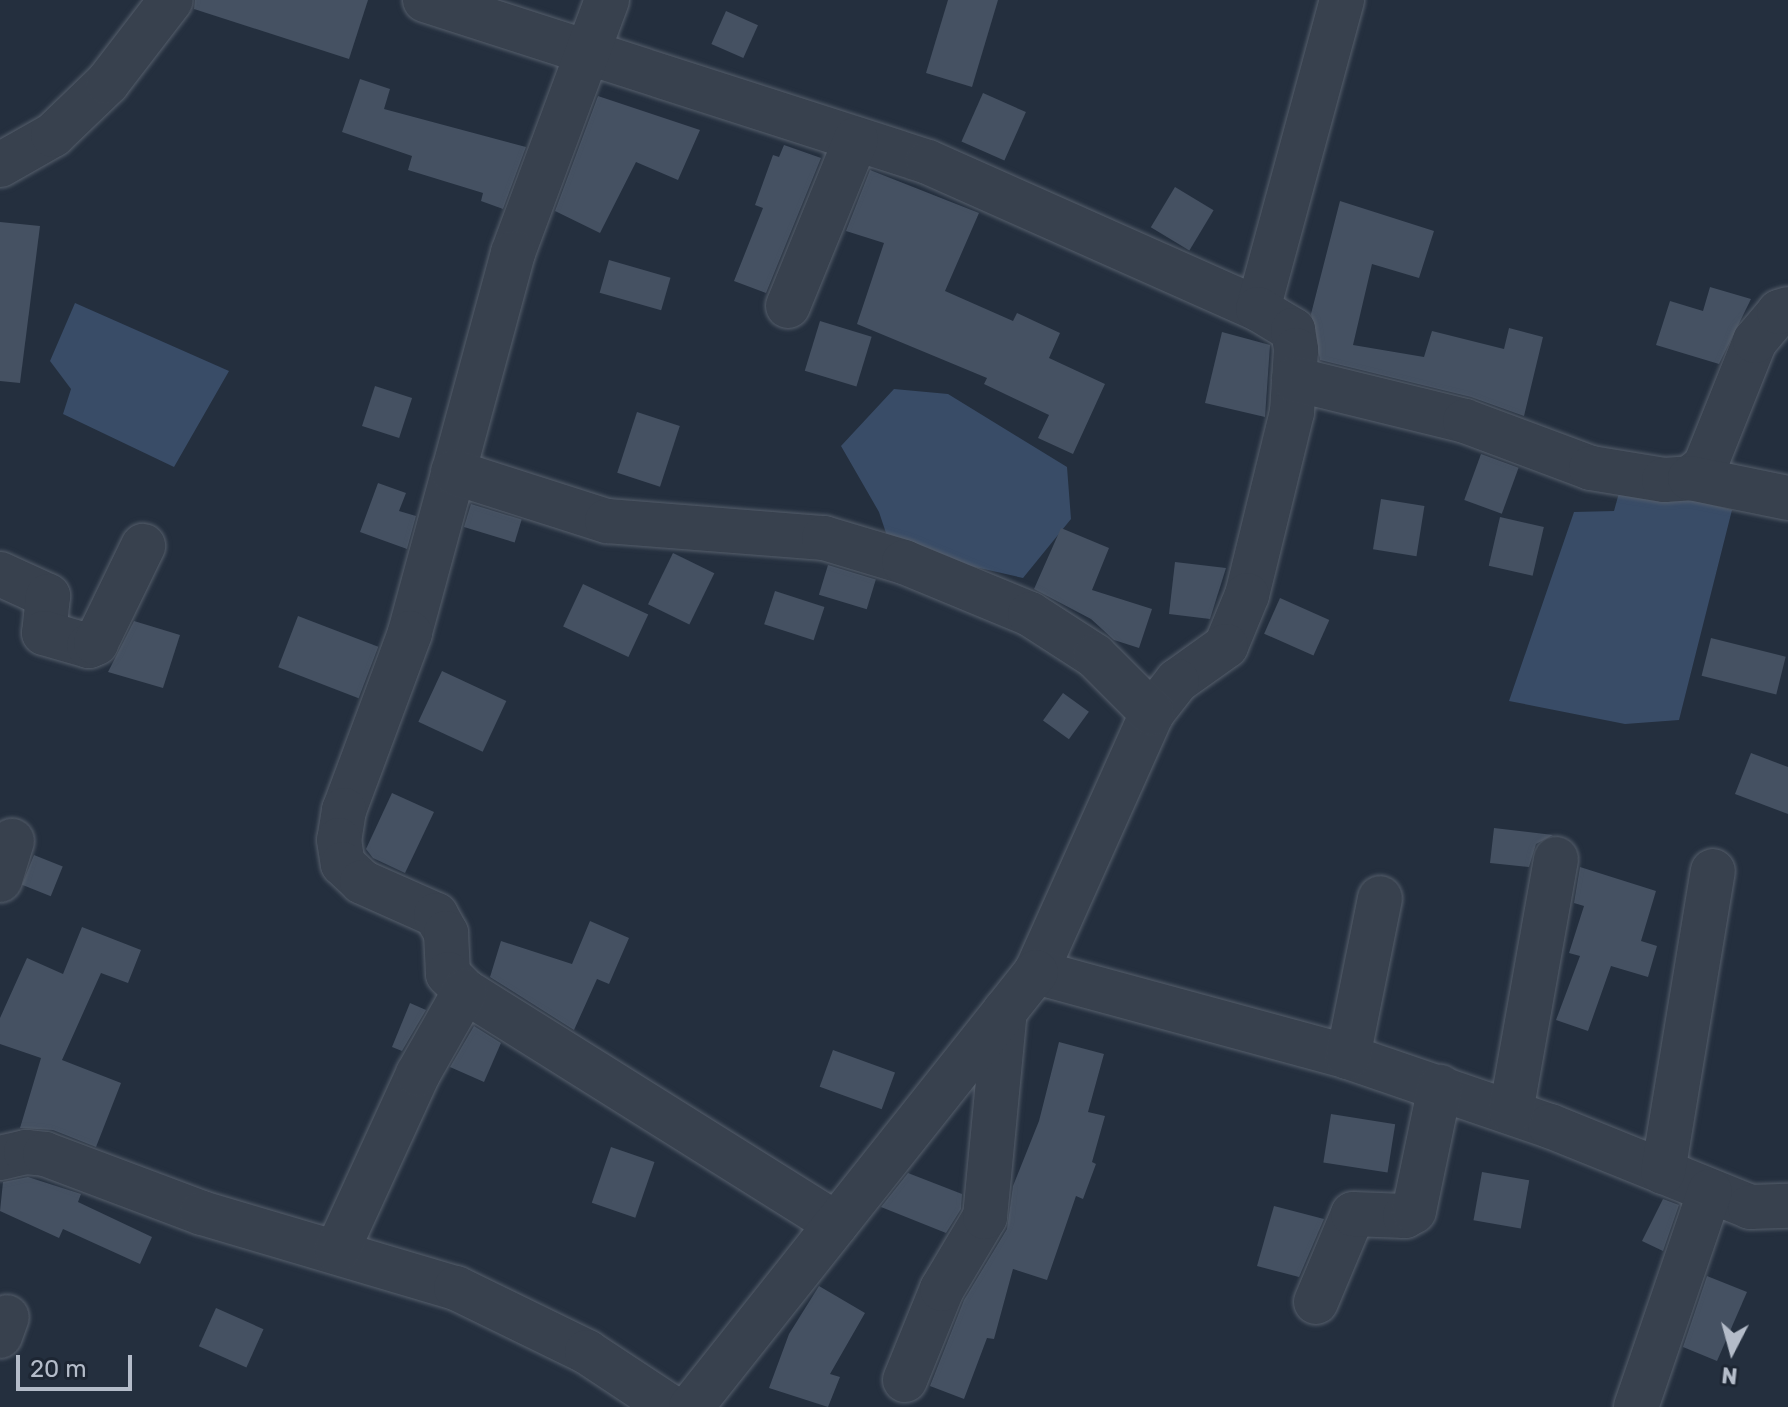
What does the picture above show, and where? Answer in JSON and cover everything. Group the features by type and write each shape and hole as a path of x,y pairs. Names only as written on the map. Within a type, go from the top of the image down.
{"street":[{"path":"0,165 53,135 97,93 171,0"},
{"path":"425,0 584,54 928,162 1258,309 1293,330 1292,412 1247,595 1226,646 1177,681 1152,713 1036,972 691,1407"},
{"path":"607,0 584,54 513,253 410,633 344,810 339,840 343,864 362,882 436,915 446,933 448,974 465,991 836,1224"},
{"path":"1258,309 1342,0"},
{"path":"788,306 856,139"},
{"path":"1690,478 1705,466 1755,341 1779,312 1788,309"},
{"path":"1294,379 1465,421 1591,468 1664,480 1690,478 1788,498"},
{"path":"453,472 607,521 824,538 904,562 1030,614 1095,656 1152,713"},
{"path":"0,574 48,596 44,633 89,646 96,643 143,546"},
{"path":"1511,1112 1556,859"},
{"path":"1663,1172 1713,871"},
{"path":"1348,1057 1380,898"},
{"path":"1036,972 1348,1057 1440,1087 1750,1207 1788,1206"},
{"path":"337,1251 418,1074 465,991"},
{"path":"905,1380 942,1289 985,1217 1005,1011"},
{"path":"1316,1302 1353,1214 1405,1216 1414,1211 1440,1087"},
{"path":"0,1158 26,1152 45,1154 155,1198 456,1288 587,1352 670,1407"},
{"path":"1636,1407 1710,1191"}],"water":[{"path":"75,303 229,371 174,467 63,414 71,389 50,361"},
{"path":"894,389 948,394 1067,467 1071,519 1023,578 891,548 879,512 841,446"},
{"path":"1622,482 1732,510 1679,720 1625,724 1509,701 1574,512 1614,511"}],"building":[{"path":"195,0 368,0 349,59 194,9"},
{"path":"948,0 998,0 972,87 926,73"},
{"path":"726,11 758,25 743,58 711,44"},
{"path":"360,79 390,89 384,109 526,147 503,209 481,201 483,193 408,170 412,156 342,132"},
{"path":"983,93 1026,112 1004,161 961,141"},
{"path":"598,96 700,130 678,180 636,162 600,233 555,211"},
{"path":"784,145 821,158 766,293 734,281 763,208 755,205 773,155 779,157"},
{"path":"870,170 979,213 945,291 1013,321 1017,313 1060,333 1049,358 1105,384 1073,454 1038,438 1049,415 984,384 987,378 857,324 884,243 846,231"},
{"path":"1175,187 1214,210 1189,250 1151,227"},
{"path":"1340,201 1434,231 1419,278 1372,264 1353,345 1424,357 1432,331 1504,349 1509,328 1543,337 1524,416 1471,397 1320,360 1311,314"},
{"path":"0,222 40,226 20,383 0,381"},
{"path":"609,260 671,278 661,310 600,293"},
{"path":"1710,287 1751,299 1719,364 1656,345 1670,301 1703,311"},
{"path":"820,321 872,337 856,387 805,371"},
{"path":"1222,332 1270,345 1265,417 1205,403"},
{"path":"375,386 412,398 399,438 362,426"},
{"path":"637,412 680,426 660,487 617,473"},
{"path":"1481,454 1519,468 1502,514 1464,500"},
{"path":"378,483 406,493 399,511 416,516 407,549 360,532"},
{"path":"1381,499 1424,506 1416,556 1373,549"},
{"path":"471,504 522,519 515,542 464,527"},
{"path":"1500,517 1544,527 1533,576 1489,566"},
{"path":"1061,528 1109,548 1092,590 1152,609 1139,648 1114,640 1091,619 1034,589"},
{"path":"673,553 714,573 689,624 648,604"},
{"path":"1175,562 1226,568 1210,619 1169,614"},
{"path":"828,565 876,580 867,609 819,595"},
{"path":"583,584 648,614 628,657 563,627"},
{"path":"775,591 824,607 814,640 764,624"},
{"path":"1280,598 1329,620 1313,656 1264,634"},
{"path":"298,616 378,647 359,698 278,667"},
{"path":"134,621 180,635 163,688 108,672"},
{"path":"1711,638 1786,657 1776,694 1702,676"},
{"path":"442,671 506,701 483,752 418,722"},
{"path":"1063,693 1089,712 1069,739 1043,721"},
{"path":"1751,753 1788,767 1788,814 1735,794"},
{"path":"392,793 434,812 405,873 373,858 366,849"},
{"path":"1494,828 1553,835 1536,844 1529,867 1490,863"},
{"path":"34,855 63,867 51,896 22,885"},
{"path":"1580,867 1656,891 1641,941 1657,946 1648,977 1611,966 1588,1031 1556,1020 1580,956 1569,953 1584,906 1574,903"},
{"path":"590,921 629,938 609,984 597,979 574,1030 490,977 501,941 572,964"},
{"path":"82,927 141,950 128,983 101,973 62,1060 121,1083 96,1147 53,1130 20,1128 41,1058 0,1044 0,1018 27,958 63,974"},
{"path":"410,1003 426,1010 402,1051 392,1047"},
{"path":"474,1026 501,1043 484,1082 450,1067"},
{"path":"1059,1042 1104,1054 1088,1112 1105,1116 1092,1162 1096,1164 1083,1199 1076,1196 1047,1280 1013,1269 994,1339 987,1338 964,1399 930,1386 964,1300 1007,1229 1013,1186 1039,1121"},
{"path":"833,1050 895,1073 882,1109 820,1087"},
{"path":"1331,1114 1395,1124 1388,1173 1323,1162"},
{"path":"611,1147 654,1162 635,1218 592,1203"},
{"path":"1482,1172 1529,1180 1521,1229 1473,1220"},
{"path":"908,1173 962,1194 961,1209 946,1233 881,1207"},
{"path":"28,1177 81,1194 78,1202 152,1237 140,1264 63,1229 59,1238 0,1211 3,1182"},
{"path":"1663,1199 1679,1205 1663,1251 1642,1241"},
{"path":"1274,1206 1324,1219 1299,1277 1257,1266"},
{"path":"1707,1276 1747,1292 1717,1361 1683,1347"},
{"path":"819,1286 865,1313 830,1374 840,1377 828,1407 769,1388 789,1334"},
{"path":"216,1308 264,1329 246,1368 199,1346"}]}
